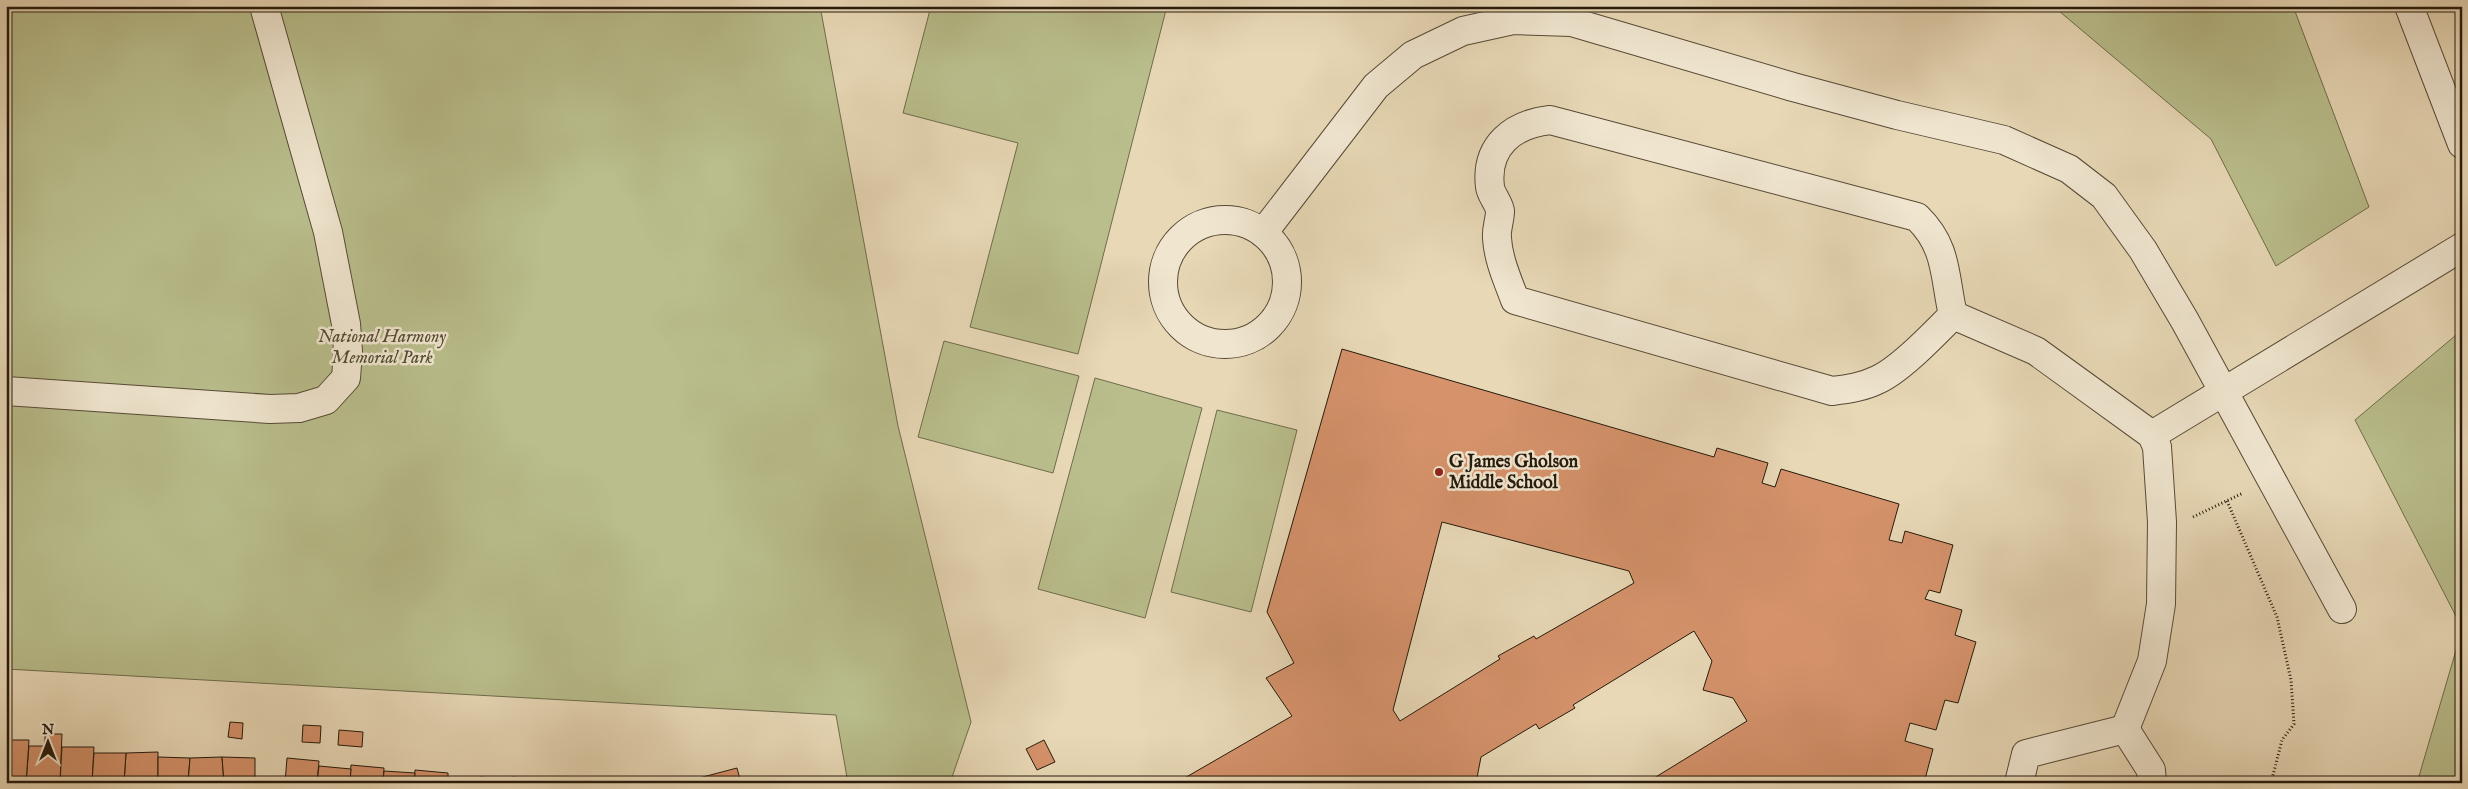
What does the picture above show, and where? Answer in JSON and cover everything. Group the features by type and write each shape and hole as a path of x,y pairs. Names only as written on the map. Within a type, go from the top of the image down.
{"street":[{"path":"6,391 270,409 299,408 326,400 346,378 348,351 346,324 328,232 264,6"},
{"path":"2409,6 2462,144"},
{"path":"1263,233 1376,86 1413,55 1463,31 1513,20 1572,22 1803,90 1897,115 2004,140 2069,169 2104,196 2143,250 2185,321 2342,609"},
{"path":"1550,120 1917,217 1930,229 1942,251 1953,315 1908,357 1879,380 1852,389 1832,391 1515,300 1503,268 1497,238 1500,210 1490,189 1490,167 1498,145 1515,129 1532,122 1550,120"},
{"path":"1215,221 1236,221 1263,233 1278,249 1287,280 1285,301 1268,328 1249,340 1221,345 1200,340 1179,326 1167,308 1162,285 1165,264 1176,244 1192,230 1215,221"},
{"path":"2152,434 2462,247"},
{"path":"1953,315 2036,351 2152,434 2157,447 2162,531 2161,604 2152,660 2125,729"},
{"path":"2019,783 2026,754 2125,729"},
{"path":"2125,729 2151,770 2152,783"}],"path":[{"path":"2162,531 2227,502 2270,478"},
{"path":"2227,502 2277,617 2291,680 2294,724 2282,740 2271,783"}],"green space":[{"name":"National Harmony Memorial Park","path":"6,6 820,6 898,426 971,722 950,783 848,783 836,715 6,669"},
{"path":"931,6 1167,6 1078,354 970,327 1018,143 903,113"},
{"path":"2053,6 2293,6 2369,207 2276,266 2211,139"},
{"path":"2462,330 2462,628 2355,420"},
{"path":"944,341 1079,376 1053,473 918,437"},
{"path":"1095,378 1202,408 1145,618 1038,589"},
{"path":"1217,410 1297,430 1251,612 1171,592"},
{"path":"2462,630 2462,783 2417,783"}],"building":[{"path":"1342,349 1714,457 1717,448 1768,463 1762,483 1775,487 1781,469 1899,504 1889,540 1902,543 1905,531 1953,545 1940,593 1929,590 1925,599 1962,610 1955,635 1976,642 1958,703 1945,700 1936,730 1910,723 1905,741 1933,749 1924,783 1646,783 1747,721 1733,698 1703,690 1712,661 1694,631 1573,705 1575,708 1539,729 1536,724 1481,757 1476,783 1176,783 1292,716 1266,678 1294,663 1267,612","holes":["1442,522 1629,571 1634,583 1536,639 1534,636 1498,656 1500,659 1400,721 1393,710"]},
{"path":"230,722 243,723 242,739 228,737"},
{"path":"303,725 321,726 320,743 302,742"},
{"path":"339,730 363,732 362,747 338,745"},
{"path":"45,734 62,734 60,783 26,783 29,746 45,746"},
{"path":"6,740 29,740 26,783 6,783"},
{"path":"1044,740 1055,762 1037,770 1026,749"},
{"path":"62,747 94,747 92,783 60,783"},
{"path":"158,752 158,783 124,783 126,753"},
{"path":"94,753 126,753 124,783 92,783"},
{"path":"158,757 190,758 188,783 158,783"},
{"path":"222,757 224,783 188,783 190,758"},
{"path":"222,757 255,758 255,783 224,783"},
{"path":"287,758 319,761 317,783 285,783"},
{"path":"351,765 384,768 383,783 350,783"},
{"path":"319,766 351,769 350,783 317,783"},
{"path":"737,768 741,783 680,783"},
{"path":"415,770 448,773 448,783 414,783"},
{"path":"384,771 415,773 414,783 383,783"},
{"path":"480,777 512,780 512,783 479,783"},
{"path":"512,777 545,780 545,783 512,783"},
{"path":"448,778 480,780 479,783 448,783"}],"place":[{"name":"G James Gholson Middle School","path":"1439,472"}]}
